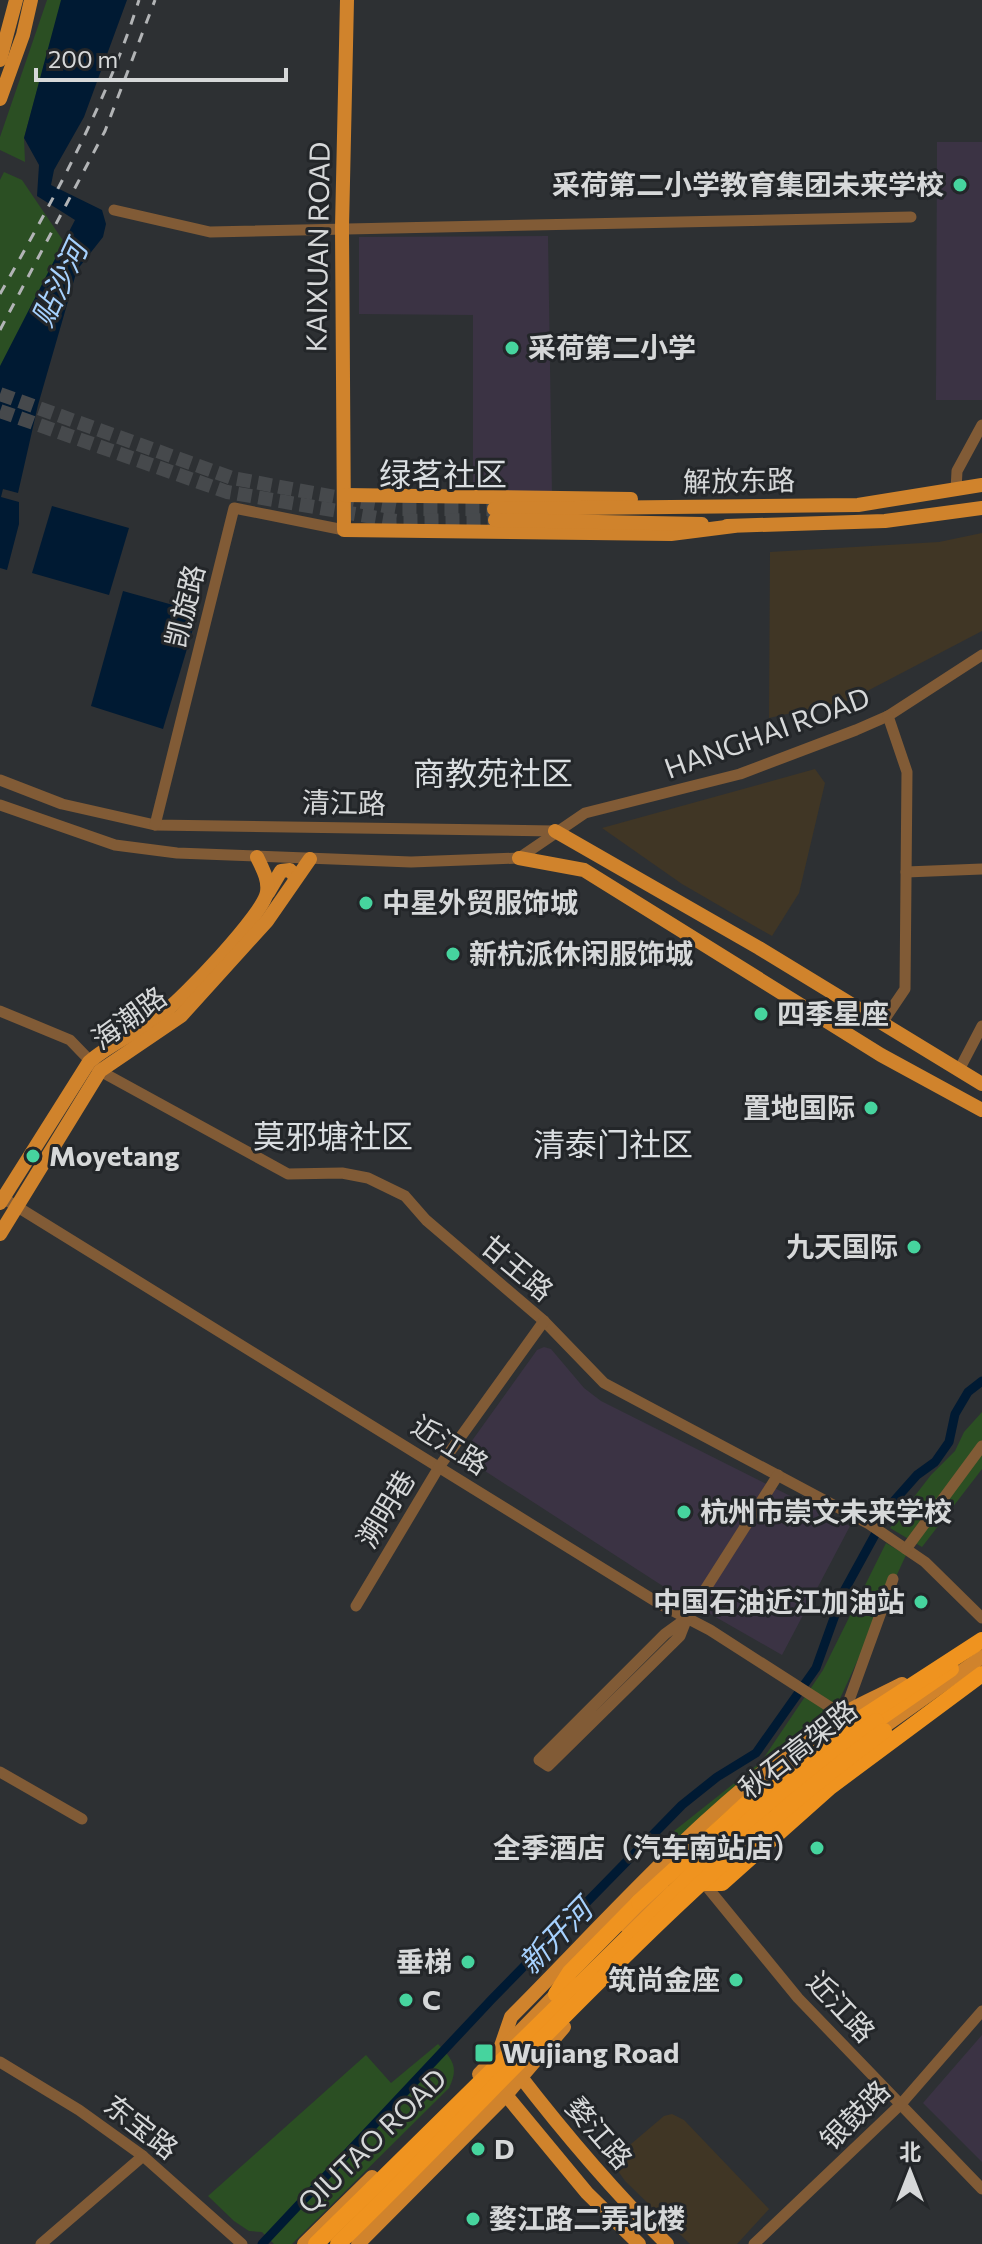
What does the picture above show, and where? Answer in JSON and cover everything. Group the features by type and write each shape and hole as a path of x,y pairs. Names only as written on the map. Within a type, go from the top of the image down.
{"highway":[{"path":"556,1994 570,1972 639,1902 755,1796 817,1747 982,1638"},
{"name":"秋石高架路","path":"316,2244 765,1806 845,1744 982,1647"},
{"name":"秋石高架路","path":"338,2244 706,1877 814,1783 982,1663"},
{"path":"705,1883 722,1883 813,1801 982,1674"}],"main road":[{"path":"0,60 16,0"},
{"path":"0,99 23,35 31,0"},
{"name":"KAIXUAN ROAD","path":"344,530 342,227 347,0"},
{"name":"解放东路","path":"734,526 495,514 858,505 982,485"},
{"path":"345,495 692,499 735,508"},
{"path":"344,530 657,534 734,526 885,521 982,508"},
{"name":"清江路","path":"555,831 759,948 982,1084"},
{"path":"257,857 266,879 267,894"},
{"name":"清江路","path":"519,858 584,870 881,1055 982,1110"},
{"name":"海潮路","path":"0,1234 94,1066 181,1016 267,921 310,859"},
{"name":"海潮路","path":"2,1201 108,1046 162,1015 251,921 281,871 290,870 295,877"},
{"name":"QIUTAO ROAD","path":"304,2244 690,1864 781,1782 937,1667 982,1638"},
{"path":"358,2244 506,2095 520,2076 749,1836 865,1741 982,1657"},
{"path":"499,2050 511,2017 677,1848 776,1762 844,1714 937,1667"},
{"name":"婺江路","path":"499,2050 547,2115 625,2203 667,2244"},
{"name":"婺江路","path":"484,2068 587,2193 639,2244"}],"street":[{"path":"114,210 210,232 911,217"},
{"path":"956,490 957,471 982,425"},
{"name":"凯旋路","path":"155,825 234,508 344,530"},
{"name":"HANGHAI ROAD","path":"519,858 585,813 740,774 888,716 982,655"},
{"path":"882,1023 905,989 907,772 888,716"},
{"name":"清江路","path":"0,780 62,804 155,825 555,831"},
{"name":"清江路","path":"0,805 115,845 310,859 411,862 519,858"},
{"path":"906,872 982,869"},
{"name":"甘王路","path":"0,1011 70,1040 94,1066 288,1174 342,1173 368,1178 396,1191 459,1251 544,1321 604,1383 869,1524 925,1562 982,1618"},
{"path":"959,1070 982,1026"},
{"name":"近江路","path":"2,1201 17,1207 817,1697 844,1714 865,1741"},
{"name":"溯明巷","path":"356,1606 439,1467 544,1321"},
{"path":"906,1549 982,1446"},
{"path":"687,1618 665,1634 539,1760 548,1766 680,1636 687,1618 778,1475"},
{"path":"844,1714 893,1579"},
{"path":"0,1772 82,1819"},
{"name":"近江路","path":"677,1848 798,1998 982,2189"},
{"name":"银鼓路","path":"754,2244 901,2104 982,2011"},
{"name":"东宝路","path":"0,2062 79,2110 143,2156 242,2244"},
{"path":"41,2244 143,2156"}],"shaded area":[{"name":"采荷第二小学教育集团未来学校","path":"937,142 982,142 982,400 936,400"},
{"name":"采荷第二小学","path":"548,236 552,494 473,493 473,315 359,314 359,237"},
{"path":"982,533 982,631 850,700 769,718 770,552 939,542"},
{"path":"815,769 825,783 799,893 772,936 682,884 602,828"},
{"name":"杭州市崇文未来学校","path":"544,1347 551,1349 584,1388 601,1401 850,1526 782,1655 672,1592 465,1458 466,1449 537,1350"},
{"path":"982,2035 982,2162 923,2103"},
{"path":"672,2114 684,2120 769,2209 737,2244 690,2244 625,2181 611,2161 664,2116"}],"green space":[{"path":"47,0 62,0 24,138 25,162 0,150 0,137"},
{"path":"4,172 22,180 64,242 0,375 0,180"},
{"path":"982,1412 982,1469 922,1547 890,1528 931,1475 955,1451 964,1432"},
{"path":"886,1543 906,1555 838,1703 809,1756 699,1857 674,1831 761,1762 823,1670"},
{"path":"438,2044 453,2064 454,2075 449,2088 292,2244 274,2244 262,2232 249,2231 208,2196 366,2055 391,2083"}],"water":[{"name":"贴沙河","path":"61,0 127,0 84,117 54,170 51,185 102,210 106,224 103,237 77,270 38,405 18,493 3,489 1,497 19,502 19,524 7,570 0,568 0,366 75,220 37,196 39,165 24,138"},
{"path":"52,506 129,528 109,595 32,573"},
{"path":"123,591 198,612 163,729 91,706"}],"waterway":[{"name":"新开河","path":"262,2244 492,1999 682,1805 717,1777 756,1753 816,1668 843,1593 893,1502 917,1475 935,1462 949,1442 955,1414 968,1392 982,1381"}],"tunnel":[{"path":"0,394 232,478 401,509 494,509"},
{"path":"0,411 227,492 396,521 495,520"}],"railway":[{"path":"0,294 95,114 139,0"},
{"path":"0,330 105,131 155,0"}],"place":[{"name":"采荷第二小学教育集团未来学校","path":"960,185"},
{"name":"采荷第二小学","path":"512,348"},
{"name":"中星外贸服饰城","path":"366,903"},
{"name":"新杭派休闲服饰城","path":"453,954"},
{"name":"四季星座","path":"761,1014"},
{"name":"置地国际","path":"871,1108"},
{"name":"Moyetang","path":"33,1156"},
{"name":"九天国际","path":"914,1247"},
{"name":"杭州市崇文未来学校","path":"684,1512"},
{"name":"中国石油近江加油站","path":"921,1602"},
{"name":"全季酒店（汽车南站店）","path":"817,1848"},
{"name":"垂梯","path":"468,1962"},
{"name":"筑尚金座","path":"736,1980"},
{"name":"C","path":"406,2000"},
{"name":"Wujiang Road","path":"484,2053"},
{"name":"D","path":"478,2149"},
{"name":"婺江路二弄北楼","path":"473,2219"}],"district":[{"name":"绿茗社区","path":"443,475"},
{"name":"商教苑社区","path":"493,774"},
{"name":"莫邪塘社区","path":"333,1137"},
{"name":"清泰门社区","path":"613,1145"}]}
